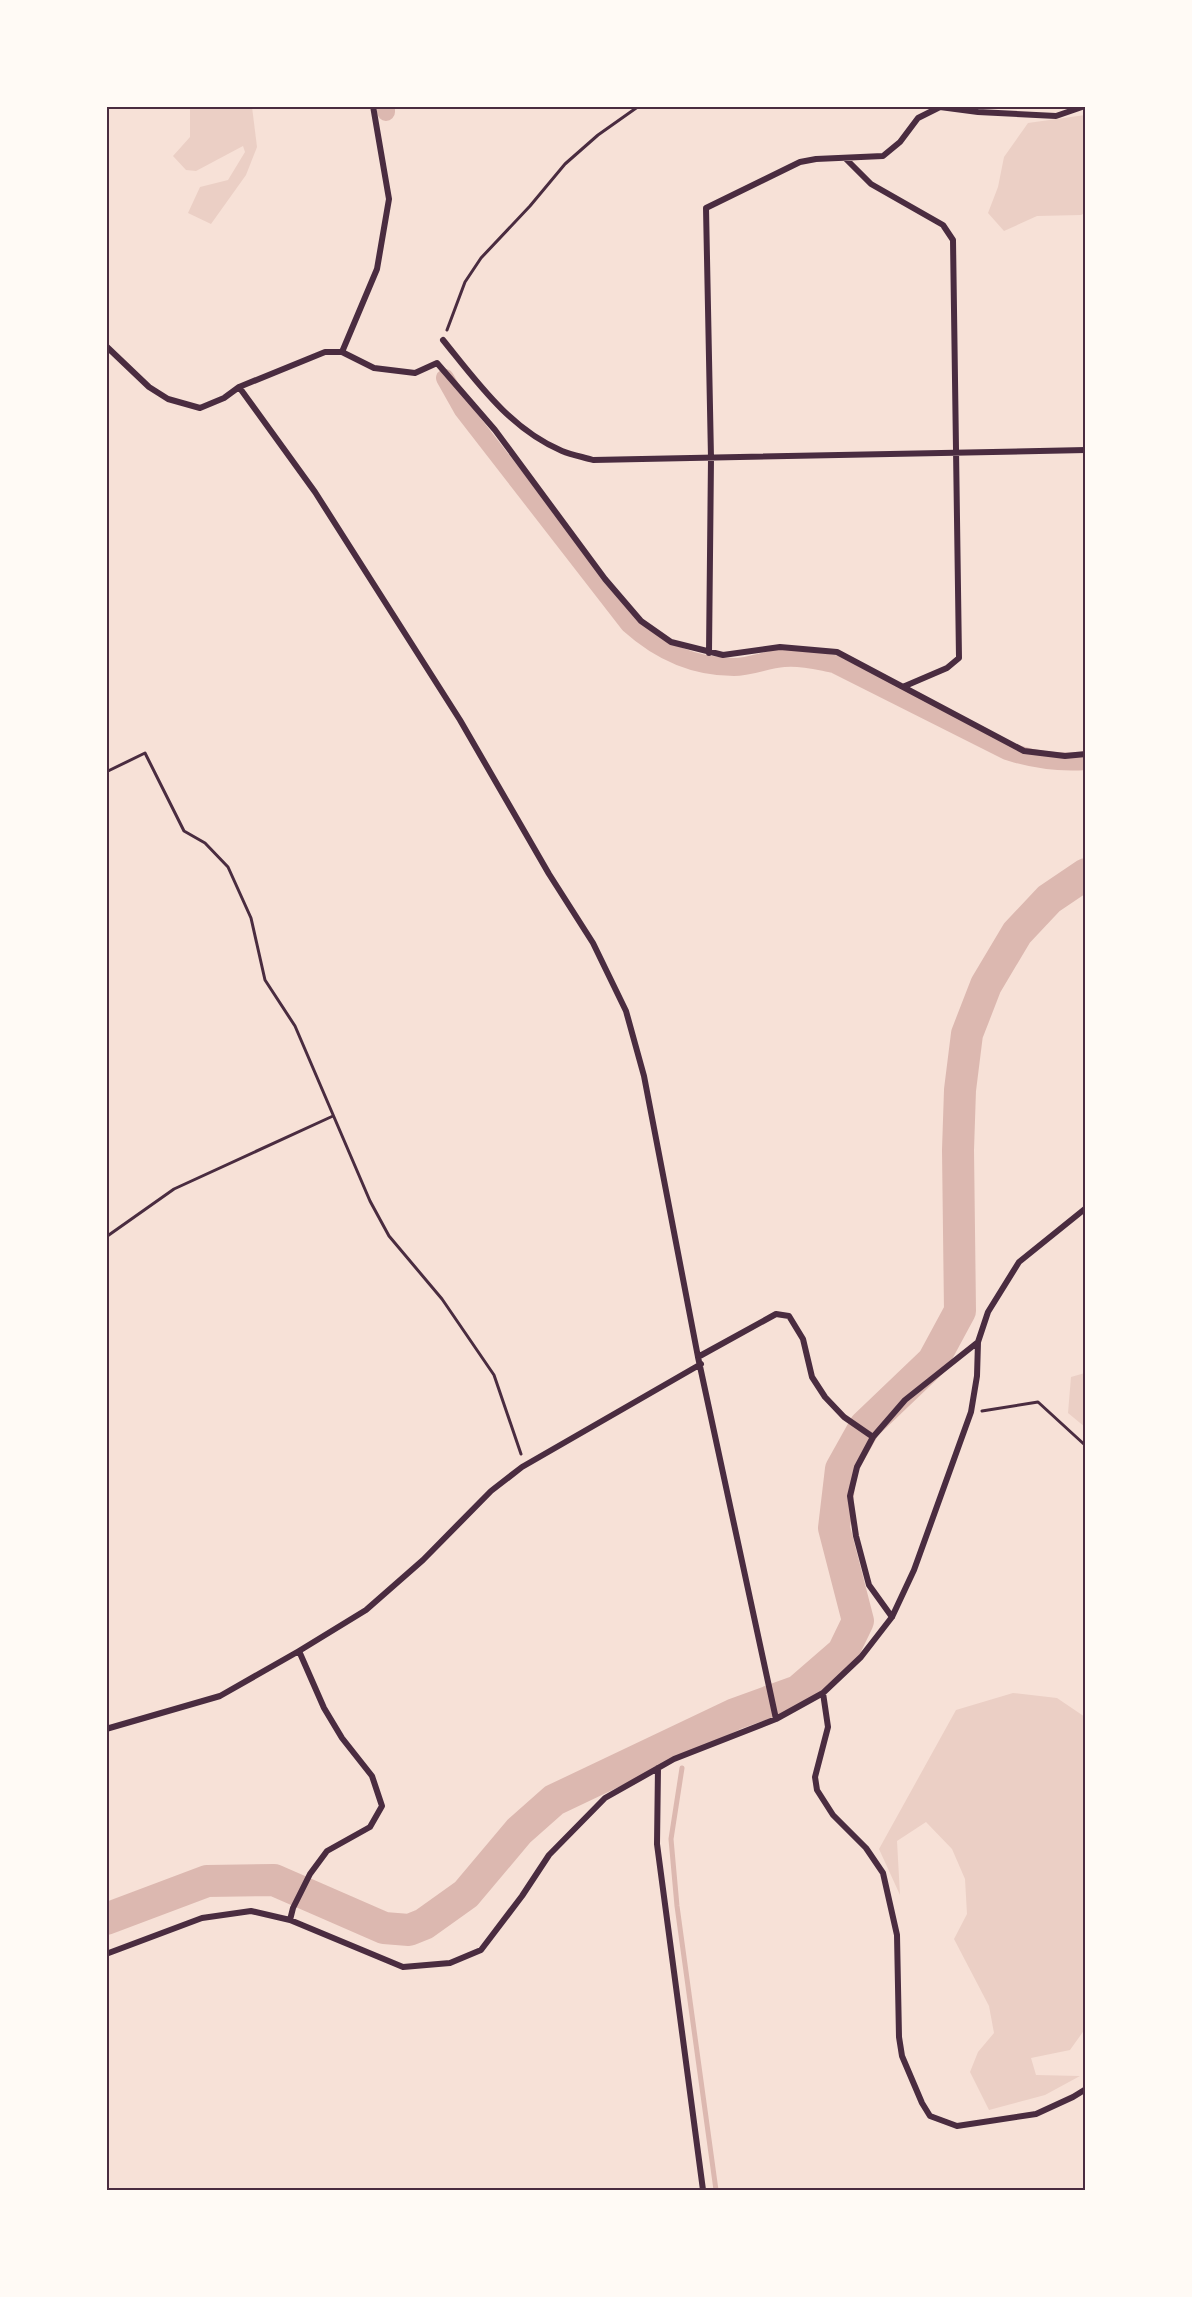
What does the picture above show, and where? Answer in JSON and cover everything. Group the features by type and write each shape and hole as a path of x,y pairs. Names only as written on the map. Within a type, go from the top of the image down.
{"street":[{"path":"342,352 377,269 389,199 373,106"},
{"path":"709,653 711,458 706,208 800,162 816,159 883,156 900,142 918,118 939,106 978,112 1047,116 1056,116 1085,106"},
{"path":"845,158 871,184 943,225 953,240 959,658 947,668 905,686"},
{"path":"443,340 495,404 535,437 562,451 593,460 1086,450"},
{"path":"106,346 149,387 168,399 200,408 224,398 239,387 325,352 342,352 374,368 415,373 437,363 495,430 605,579 641,621 670,642 723,656 780,647 837,652 1024,751 1065,756 1086,754"},
{"path":"239,387 315,492 460,720 549,874 593,943 626,1011 644,1076 700,1360 776,1719"},
{"path":"106,1954 202,1917 251,1911 290,1920 403,1966 450,1963 481,1950 522,1896 549,1855 605,1798 674,1759 776,1719 824,1693 861,1657 892,1617 914,1570 971,1412 977,1376 978,1342 988,1312 1019,1262 1086,1208"},
{"path":"106,1729 220,1696 366,1610 423,1560 491,1491 525,1465 776,1314 789,1316 803,1339 812,1377 825,1397 844,1417 871,1436"},
{"path":"892,1617 868,1585 856,1536 850,1496 856,1467 871,1436 905,1400 978,1342"},
{"path":"290,1920 293,1908 310,1874 327,1851 370,1827 382,1806 372,1776 342,1737 324,1708 299,1651"},
{"path":"824,1693 828,1726 815,1778 817,1790 833,1815 866,1848 883,1873 897,1935 899,2037 902,2056 930,2116 957,2126 1036,2114 1086,2089"},
{"path":"658,1768 657,1844 703,2190"}],"path":[{"path":"443,340 465,282 481,258 530,206 565,164 598,135 639,106"},
{"path":"106,772 145,753 184,831 205,843 228,867 251,918 265,980 295,1026 370,1201 389,1236 442,1299 494,1375 525,1465"},
{"path":"106,1237 174,1189 333,1116"},
{"path":"971,1412 1038,1402 1086,1446"}],"shaded area":[{"path":"185,107 252,107 257,147 246,175 211,224 188,213 200,187 228,180 245,152 243,146 196,171 186,170 173,156 190,137 190,109"},
{"path":"1085,115 1085,213 1037,216 1004,231 988,213 998,187 1004,157 1028,123"},
{"path":"1086,1373 1085,1427 1068,1413 1071,1377"},
{"path":"1013,1693 1057,1698 1085,1717 1085,2029 1070,2050 1031,2058 1036,2075 1080,2076 1045,2095 989,2110 970,2072 978,2052 994,2033 989,2006 954,1939 967,1914 965,1879 952,1849 926,1822 897,1841 900,1895 879,1849 956,1710"}],"waterway":[{"path":"386,106 386,112"},
{"path":"445,378 463,410 629,624 652,642 677,656 719,666 740,667 790,658 834,664 1007,751 1046,760 1086,761"},
{"path":"106,1919 207,1881 274,1880 384,1928 409,1930 424,1924 466,1894 519,1831 554,1800 735,1714 798,1691 843,1652 858,1621 834,1528 841,1469 865,1426 933,1361 960,1311 958,1150 960,1090 967,1034 986,985 1017,933 1049,899 1086,874"},
{"path":"682,1768 671,1839 677,1906 716,2190"}]}
